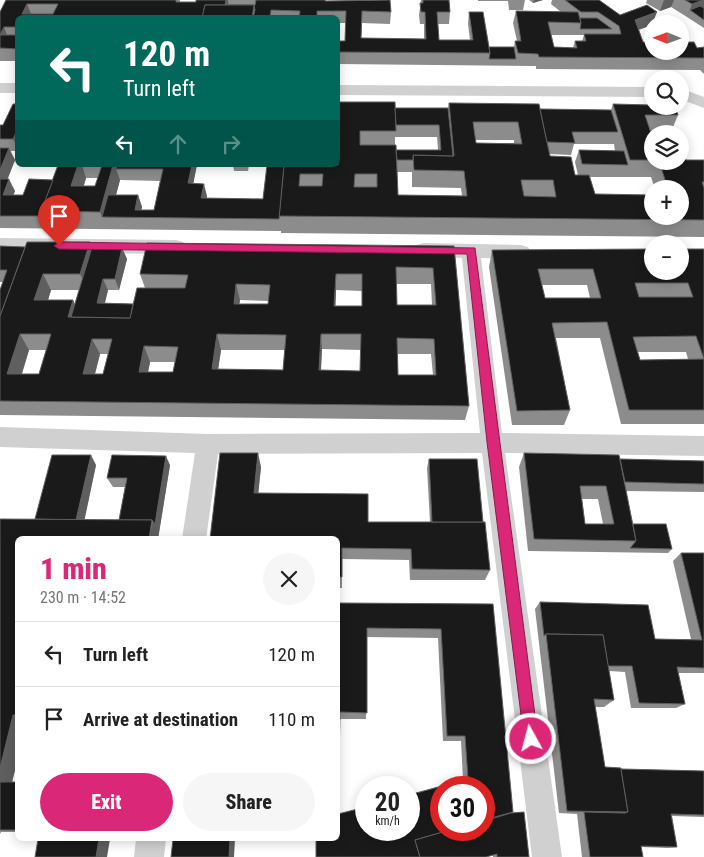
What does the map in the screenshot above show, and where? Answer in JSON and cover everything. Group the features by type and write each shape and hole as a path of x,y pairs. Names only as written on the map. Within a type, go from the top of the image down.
{"street":[{"path":"0,88 15,88"},
{"path":"340,90 644,92"},
{"path":"689,96 704,103"},
{"path":"0,245 196,248"},
{"path":"402,250 538,252"},
{"path":"471,251 492,442 547,857"},
{"path":"0,437 208,444 492,442 704,446"},
{"path":"194,536 208,444"},
{"path":"149,857 151,841"}],"building":[{"path":"6,0 176,0 176,2 196,2 196,0 226,0 225,5 205,5 203,15 15,15 15,27 4,27 0,35 0,12","holes":["27,4 58,4 53,14 22,14"]},
{"path":"256,0 390,0 391,12 362,11 361,38 426,39 425,12 421,12 420,3 423,3 423,0 449,0 450,12 437,12 439,40 473,40 469,12 483,12 490,53 340,52 340,41 345,41 346,11 317,11 317,15 299,15 300,11 271,10 270,15 254,15"},
{"path":"565,0 599,0 620,15 647,5 657,12 644,15 644,17 635,20 644,42 644,58 539,57 538,54 518,53 515,41 521,41 516,11 578,12 581,23 548,22 554,47 577,48 575,41 586,41 584,34 621,34 619,26 598,12 581,12"},
{"path":"685,0 703,0 692,4"},
{"path":"205,5 254,5 252,15 203,15"},
{"path":"700,6 704,8 704,20 690,10"},
{"path":"580,18 597,18 612,29 580,29"},
{"path":"0,35 15,35 15,49 0,48"},
{"path":"689,42 694,42 697,48 704,47 704,58 689,58"},
{"path":"489,47 514,47 516,59 489,59"},
{"path":"340,102 395,102 396,131 360,131 360,145 396,145 398,195 467,196 464,171 414,170 413,155 454,156 449,103 539,104 550,156 571,157 575,175 589,175 595,194 644,195 644,219 279,216 284,167 340,167","holes":["473,122 518,122 522,144 476,143","300,174 323,174 322,186 299,186","355,174 377,174 377,187 354,187","521,180 553,180 556,197 524,196"]},
{"path":"13,104 15,104 15,135 13,139 0,139 0,125 3,125"},
{"path":"613,104 644,105 644,115 648,125 644,125 644,160 630,160"},
{"path":"395,108 448,108 453,156 413,155 413,160 397,160 396,150 441,150 439,125 396,125"},
{"path":"540,109 611,110 618,132 572,132 575,143 547,142"},
{"path":"0,148 9,148 0,170"},
{"path":"579,150 624,151 628,165 582,164"},
{"path":"689,160 704,160 704,182 702,182 704,188 704,220 689,220 689,180 665,180 662,170 689,170"},
{"path":"57,167 77,167 71,186 95,186 101,167 112,167 100,212 41,211"},
{"path":"116,167 192,167 188,183 204,184 201,198 263,199 267,167 284,167 279,219 102,217 108,195 138,195 135,210 154,210 163,169 116,169"},
{"path":"0,179 9,179 3,195 23,195 29,179 53,180 41,211 44,216 0,216"},
{"path":"27,242 90,242 80,274 43,274 34,300 73,300 68,317 130,318 137,288 185,288 188,275 140,274 147,243 454,246 469,406 0,401 0,316","holes":["396,267 433,268 436,305 397,305","336,274 362,274 362,306 334,306","236,284 270,285 268,304 234,304","20,334 51,334 39,374 7,374","217,334 286,335 283,370 212,369","321,334 361,334 360,371 319,370","397,338 434,339 436,375 398,375","92,339 112,339 103,374 83,374","144,346 178,347 173,372 139,372"]},
{"path":"0,246 25,247 0,316 0,290 7,270 0,270"},
{"path":"92,247 122,248 115,279 103,279 97,303 133,304 130,318 71,317"},
{"path":"644,249 644,280 689,280 689,249 704,249 704,359 704,410 629,410 607,322 552,323 570,410 517,411 492,250","holes":["538,269 593,269 601,298 545,298","635,283 688,283 693,297 639,297","696,336 704,359 640,360 633,337"]},
{"path":"220,453 258,453 254,493 368,494 368,522 485,522 490,570 412,569 411,549 342,548 342,577 340,577 340,536 210,536"},
{"path":"524,453 619,455 636,541 534,539","holes":["580,486 606,486 614,524 585,524"]},
{"path":"52,455 91,455 76,520 35,519"},
{"path":"112,455 166,456 155,524 152,520 119,520 127,478 107,478"},
{"path":"429,459 477,459 483,522 432,522"},
{"path":"620,459 704,461 704,484 625,482"},
{"path":"0,519 152,520 149,536 15,536 15,715 13,715 0,768"},
{"path":"633,524 666,524 672,549 630,548 636,541"},
{"path":"681,553 704,553 704,668 677,667 685,704 639,703 632,666 608,666 603,635 546,634 544,636 540,602 648,605 655,639 702,640"},
{"path":"340,603 493,604 513,812 495,817 495,776 468,776 465,736 447,736 441,629 367,628 367,713 340,712"},
{"path":"546,634 603,635 614,700 594,699 605,767 621,768 628,812 567,811"},
{"path":"621,769 704,771 704,815 671,814 677,847 641,846 643,857 590,857 584,812 628,812"},
{"path":"0,782 15,782 15,830 0,830"},
{"path":"430,789 430,836 420,839 420,792"},
{"path":"355,810 355,841 415,841 420,857 316,857 316,841 340,841 340,814"},
{"path":"524,812 529,857 497,857 497,854 486,857 420,857 415,841 420,841 420,839 430,836 430,841 495,841 495,818 511,813"},
{"path":"38,841 99,841 96,857 35,857"},
{"path":"173,841 230,841 229,857 171,857"}],"route":[{"path":"59,246 471,251 492,442 531,739"}]}
